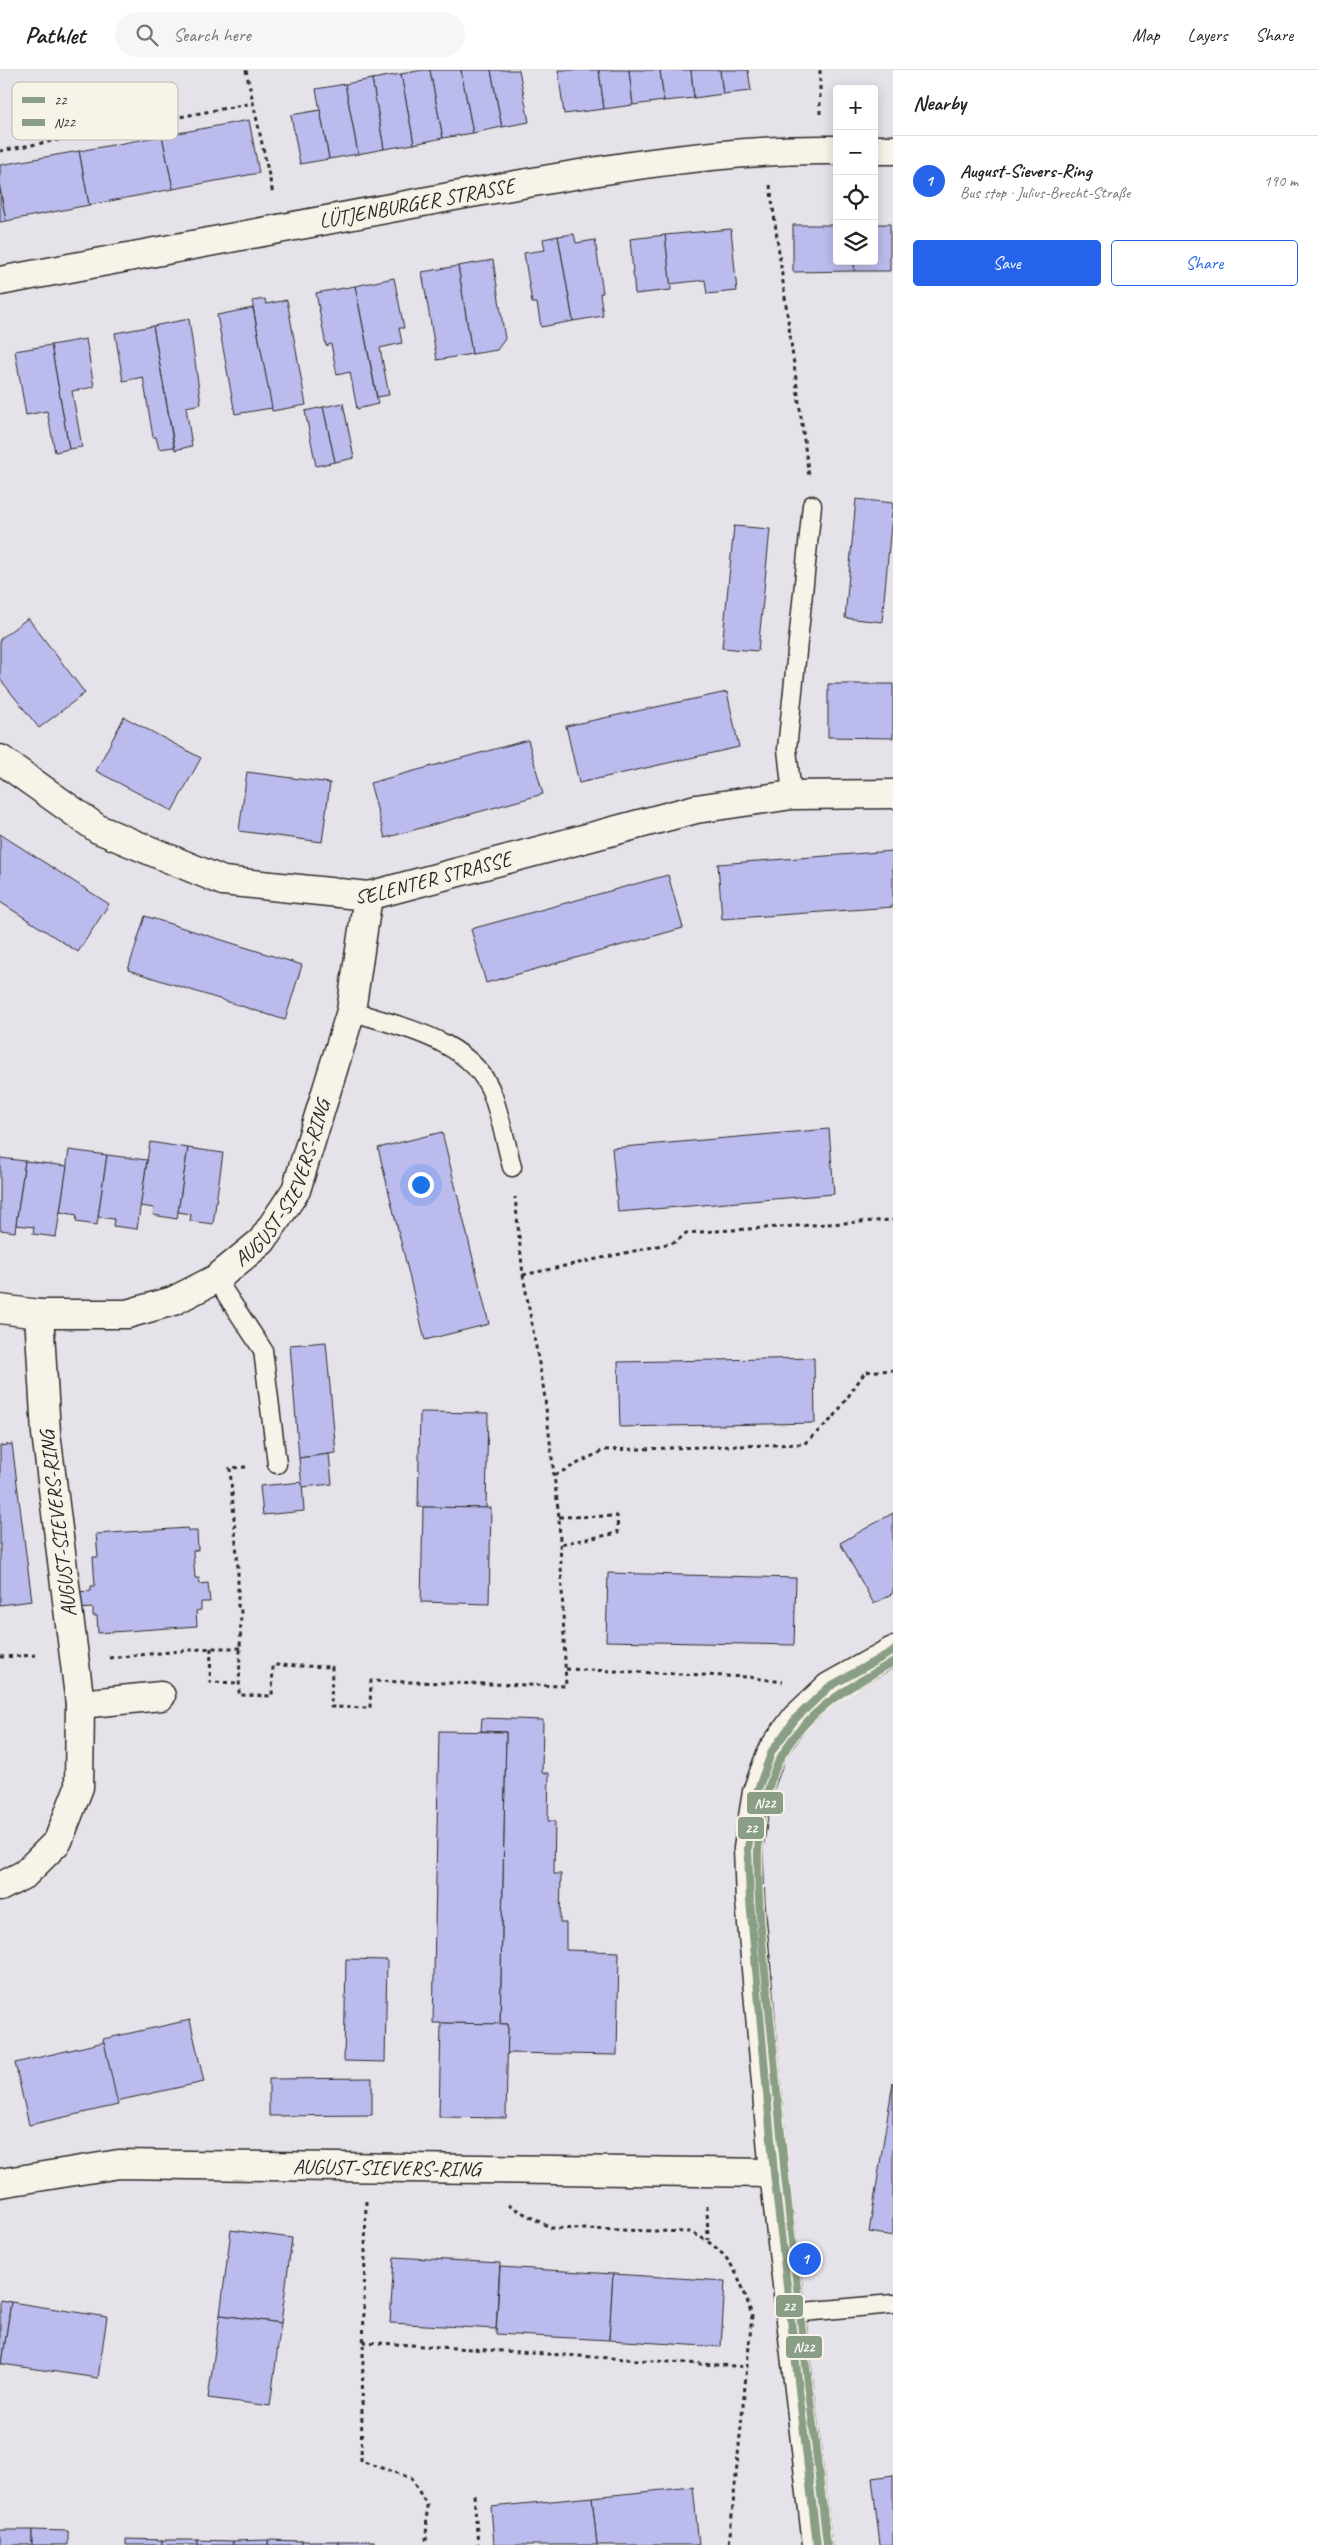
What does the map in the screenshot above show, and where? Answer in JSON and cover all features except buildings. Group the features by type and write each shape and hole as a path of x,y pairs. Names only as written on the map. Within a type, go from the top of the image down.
{"street":[{"name":"LÜTJENBURGER STRASSE","path":"0,281 539,180 661,163 765,152 833,150"},
{"path":"878,150 893,150"},
{"name":"SELENTER STRASSE","path":"0,759 98,829 223,881 368,896 696,809 792,795 893,794"},
{"name":"AUGUST-SIEVERS-RING","path":"0,1309 39,1314 128,1314 173,1301 216,1279 262,1241 296,1190 351,1011 368,896"},
{"name":"AUGUST-SIEVERS-RING","path":"0,1887 25,1874 58,1841 79,1787 80,1704 46,1433 39,1314"},
{"path":"818,2545 774,2173 750,1901 748,1848 757,1792 772,1751 796,1718 829,1687 893,1651"},
{"path":"80,1704 161,1696"},
{"name":"AUGUST-SIEVERS-RING","path":"0,2183 119,2164 774,2173"}],"lane":[{"path":"792,795 787,749 812,504"},
{"path":"351,1011 432,1038 470,1059 493,1094 512,1167"},
{"path":"216,1279 263,1350 277,1464"},
{"path":"792,2313 893,2304"}],"path":[{"path":"246,70 280,228"},
{"path":"819,98 820,70"},
{"path":"178,117 253,103"},
{"path":"0,151 58,140"},
{"path":"765,152 812,504"},
{"path":"231,1490 238,1568 238,1606 241,1607 239,1695 272,1696 273,1665 332,1667 331,1707 370,1708 372,1681 566,1686 559,1517 555,1475 544,1392 523,1275 512,1167"},
{"path":"523,1275 676,1242 686,1233 893,1220"},
{"path":"555,1475 604,1450 804,1444 834,1417 865,1372 893,1370"},
{"path":"559,1517 617,1516 618,1533 560,1544"},
{"path":"74,1654 92,1660 211,1648 240,1648"},
{"path":"211,1648 210,1682 239,1683"},
{"path":"0,1657 36,1655"},
{"path":"566,1669 748,1678 829,1687"},
{"path":"367,2168 361,2461 411,2478 427,2505 426,2545"},
{"path":"487,2168 488,2194 551,2228 690,2232 708,2240 728,2259 747,2298 752,2316 730,2545"},
{"path":"363,2342 748,2367"},
{"path":"474,2495 478,2545"}],"transit line":[{"name":"22","path":"817,2545 774,2173 750,1901 748,1848 757,1792 772,1751 796,1718 829,1687 893,1651"},
{"name":"N22","path":"827,2544 792,2241 763,1955 758,1851 762,1815 772,1776 782,1755 793,1739 804,1724 845,1690 893,1662"}],"place":[{"name":"August-Sievers-Ring","path":"805,2259"}]}
